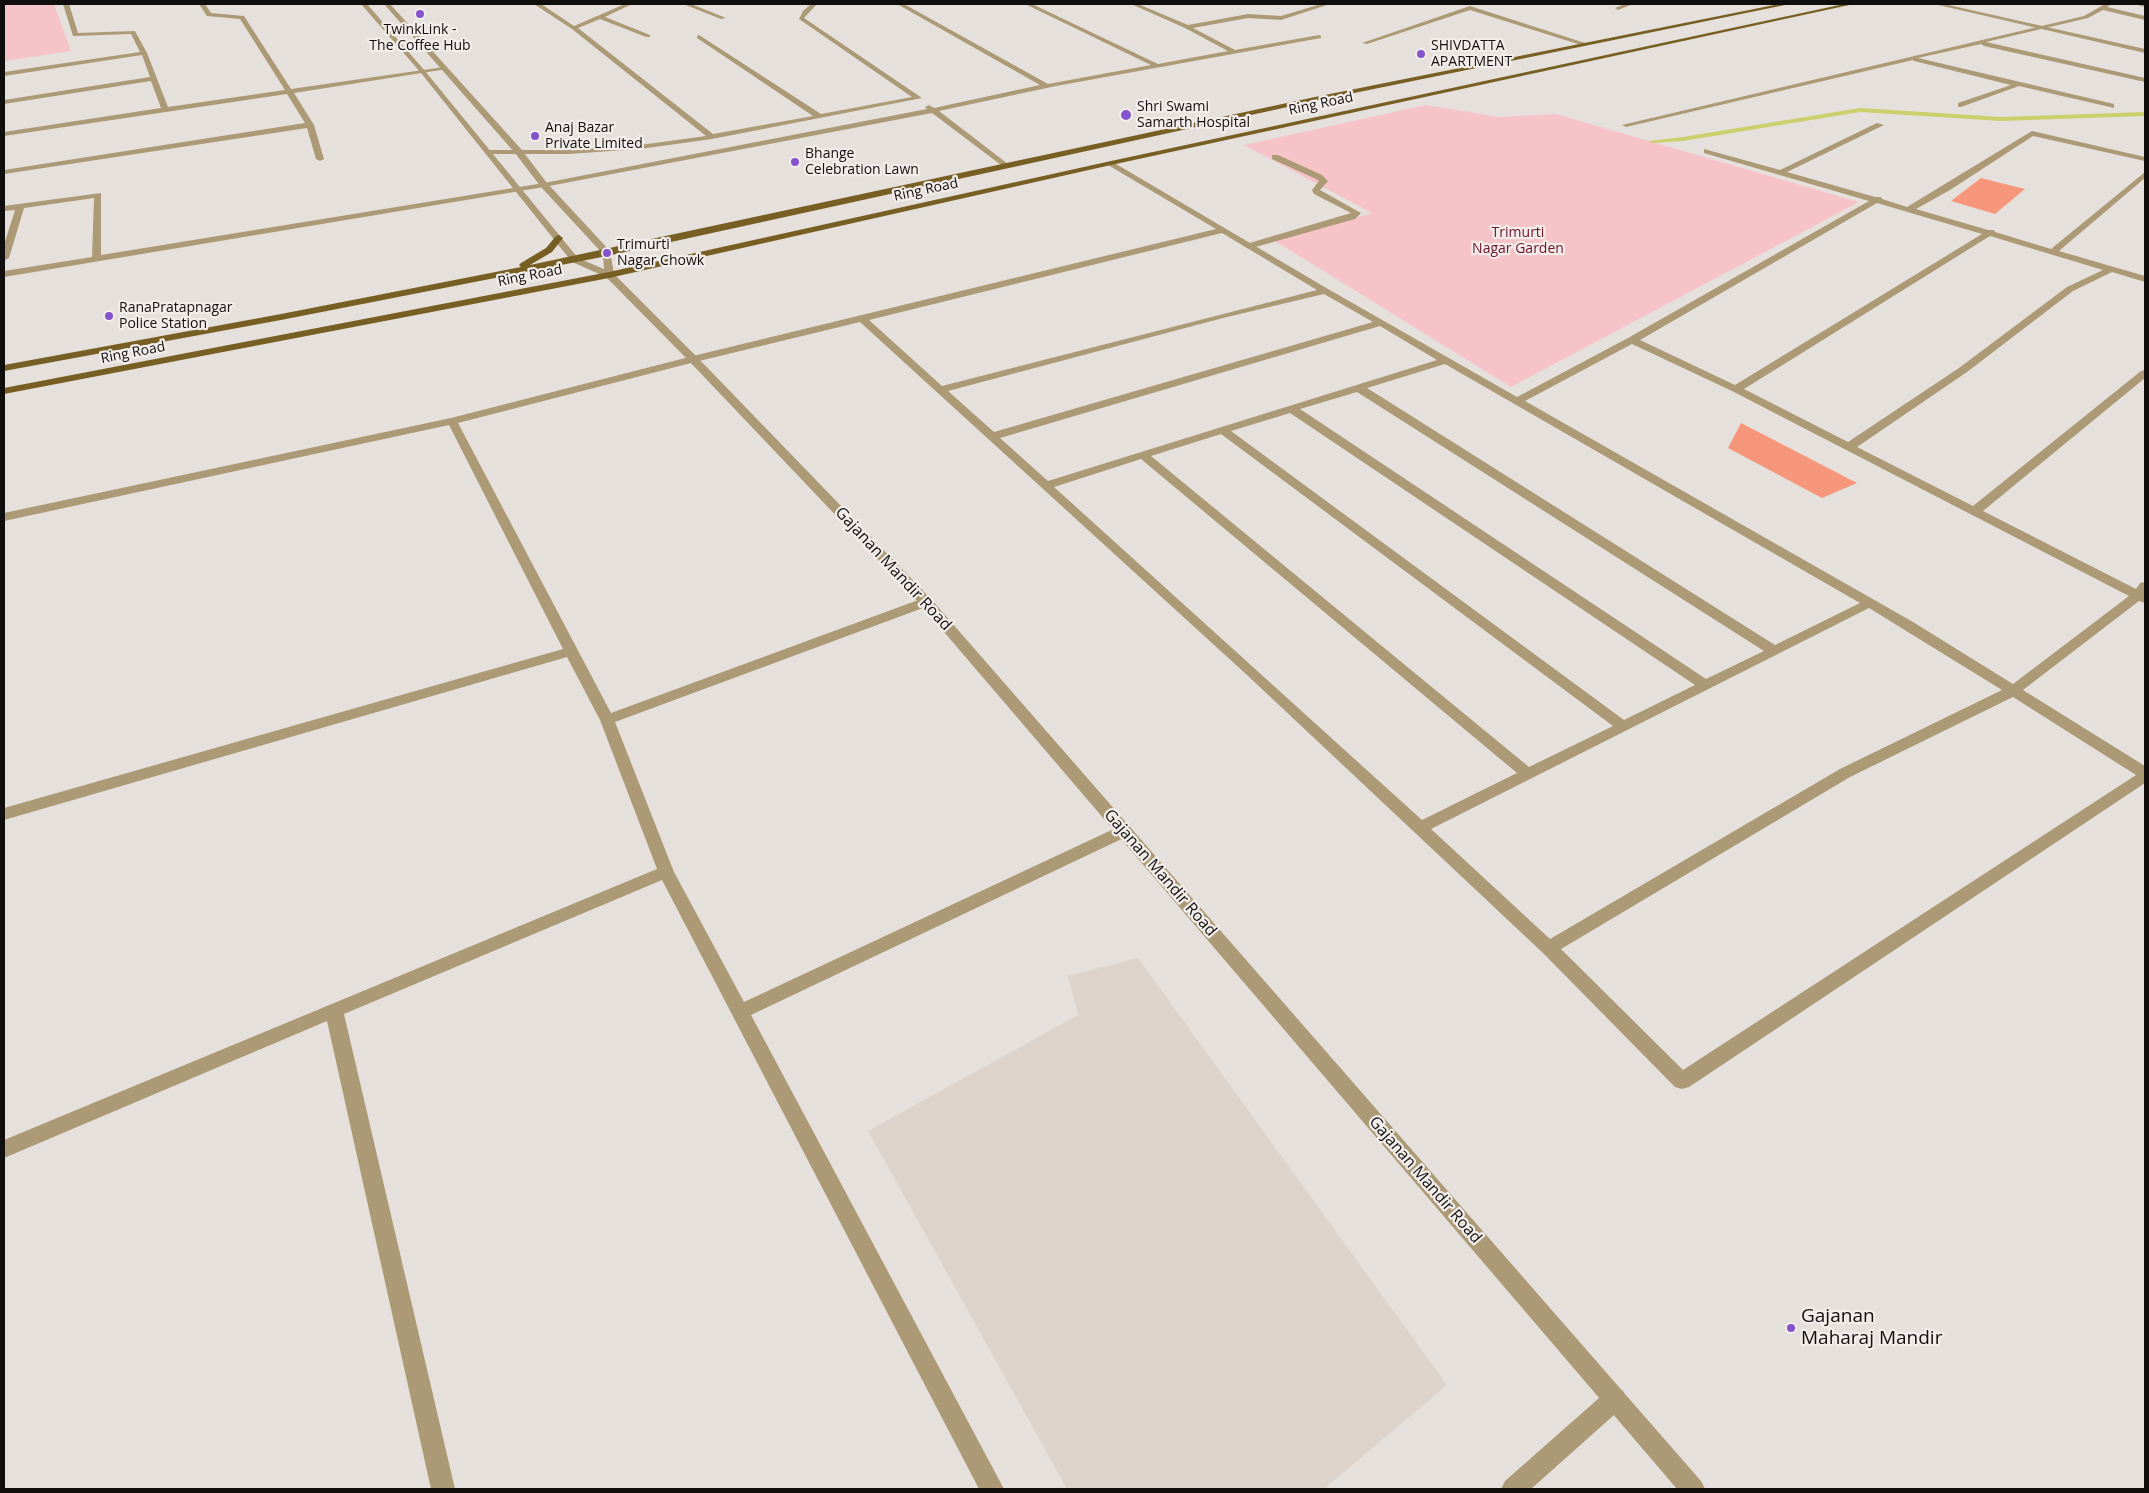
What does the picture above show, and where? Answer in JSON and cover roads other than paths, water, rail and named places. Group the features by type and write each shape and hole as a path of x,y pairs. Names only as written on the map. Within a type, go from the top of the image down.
{"main road":[{"path":"4,368 576,260 1315,99 1787,4"},
{"name":"Ring Road","path":"4,392 609,275 1111,163 1851,4"},
{"path":"506,273 538,258 559,238"}],"street":[{"path":"66,4 75,36 133,32 144,53 165,110"},
{"path":"202,4 209,15 242,17 310,125 320,159"},
{"path":"364,4 424,72 576,260 609,275 608,253 544,184 387,4"},
{"path":"536,4 574,28 712,137"},
{"path":"574,28 629,4"},
{"path":"686,4 724,18"},
{"path":"814,4 801,18 925,104 1005,166"},
{"path":"900,4 1047,86"},
{"path":"1028,4 1158,66"},
{"path":"1134,4 1187,27 1234,52"},
{"path":"1187,27 1248,16 1281,18 1327,4"},
{"path":"1453,4 1583,44"},
{"path":"1365,43 1480,4"},
{"path":"1618,8 1630,4"},
{"path":"1936,4 2145,51"},
{"path":"1626,125 2044,28 2086,17 2109,4"},
{"path":"2140,4 2145,5"},
{"path":"2102,8 2145,18"},
{"path":"601,17 648,36"},
{"path":"699,37 820,118"},
{"path":"489,152 569,152 640,147 712,137 820,118 1047,86 1319,37"},
{"path":"1980,43 2145,80"},
{"path":"4,74 144,53"},
{"path":"1912,59 2111,106"},
{"path":"4,134 444,69"},
{"path":"4,102 152,79"},
{"path":"1962,106 2019,84"},
{"path":"4,274 519,189 925,104"},
{"path":"4,172 310,125"},
{"path":"1781,172 1880,125"},
{"path":"1910,209 1947,188 2032,133 2145,159"},
{"path":"1708,151 1991,232 2145,279"},
{"path":"1249,246 1352,217 1357,213 1317,192 1316,190 1324,181 1319,177 1275,157"},
{"path":"862,318 942,389 1420,828 1549,948 1682,1080 2145,774 1870,603 1324,291 1111,163"},
{"path":"2054,251 2145,174"},
{"path":"4,209 98,195 96,260"},
{"path":"1517,401 1632,340 1878,199"},
{"path":"4,258 22,206"},
{"path":"4,517 452,421 693,358 1223,230"},
{"path":"1736,389 1991,232"},
{"path":"1849,447 1963,370 2070,289 2112,269"},
{"name":"Gajanan Mandir Road","path":"609,275 693,358 926,602 1693,1489"},
{"path":"942,389 1324,291"},
{"path":"993,436 1380,323"},
{"path":"1549,948 1845,773 2013,691 2143,593 1736,389 1632,340"},
{"path":"1047,485 1447,360"},
{"path":"1976,510 2145,373"},
{"path":"1359,388 1774,651"},
{"path":"1292,409 1705,685"},
{"path":"452,421 607,720 666,872 992,1489"},
{"path":"1223,430 1623,726"},
{"path":"1143,455 1528,774"},
{"path":"607,720 926,602"},
{"path":"1420,828 1870,603"},
{"path":"4,814 571,651"},
{"path":"740,1012 1124,831"},
{"path":"4,1149 666,872"},
{"path":"334,1010 442,1489"},
{"path":"1513,1489 1615,1399"}],"waterway":[{"path":"1652,141 1683,139 1860,110 2001,119 2145,114"}],"place":[{"name":"TwinkLink - The Coffee Hub","path":"420,14"},
{"name":"SHIVDATTA APARTMENT","path":"1421,54"},
{"name":"Shri Swami Samarth Hospital","path":"1126,115"},
{"name":"Anaj Bazar Private Limited","path":"535,136"},
{"name":"Bhange Celebration Lawn","path":"795,162"},
{"name":"Trimurti Nagar Chowk","path":"607,253"},
{"name":"RanaPratapnagar Police Station","path":"109,316"},
{"name":"Gajanan Maharaj Mandir","path":"1791,1328"}],"park label":[{"name":"Trimurti Nagar Garden","path":"1518,242"}]}
